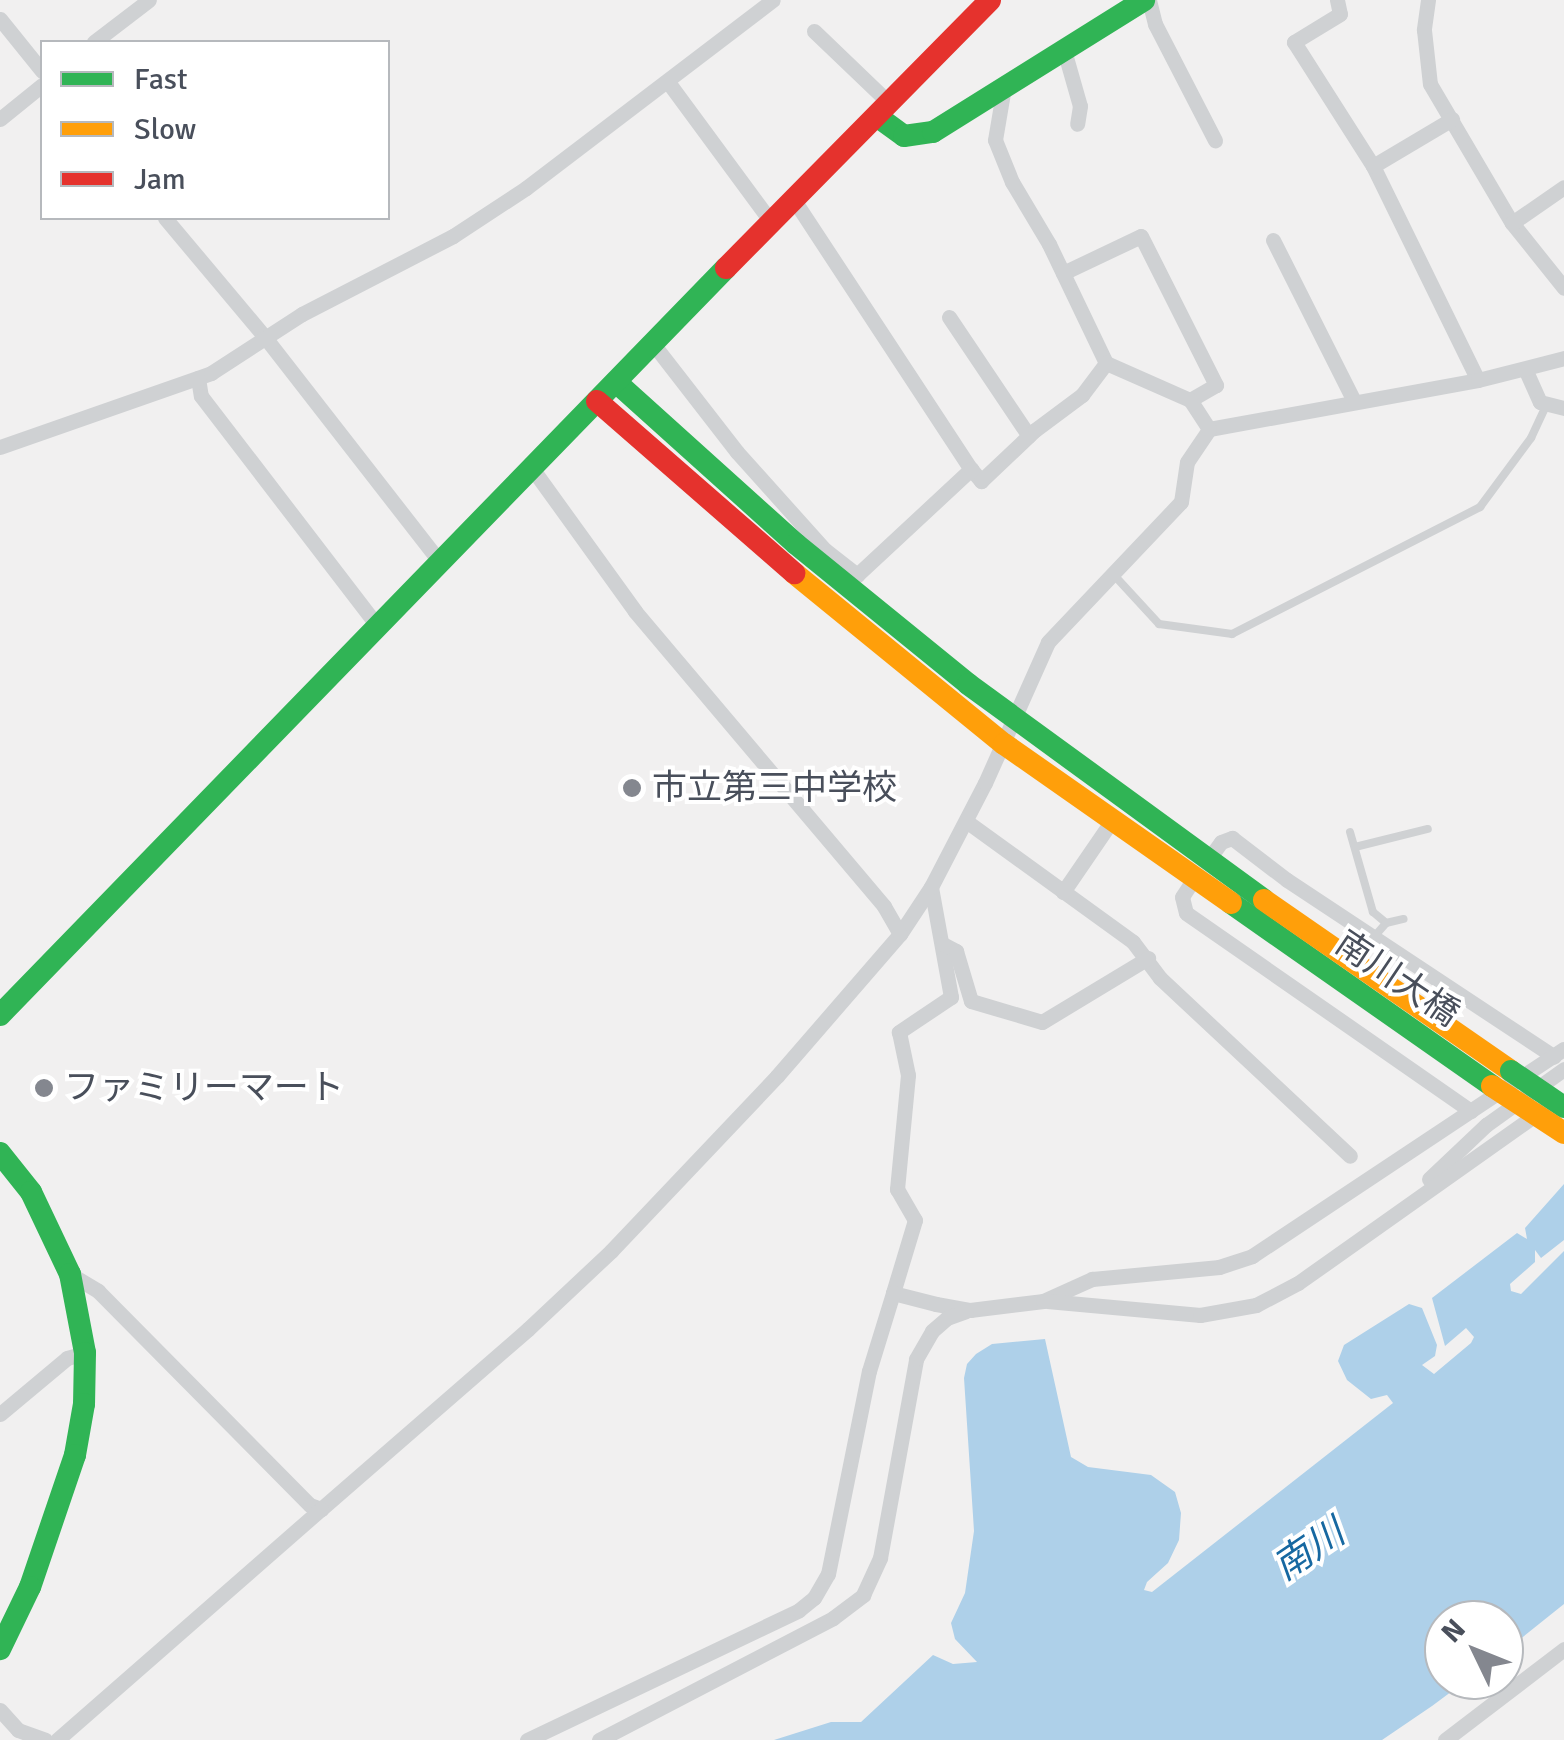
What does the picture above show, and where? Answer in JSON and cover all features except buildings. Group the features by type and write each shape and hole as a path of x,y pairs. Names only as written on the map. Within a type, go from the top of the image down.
{"street":[{"path":"97,40 149,0"},
{"path":"0,447 198,378 264,336 453,236 668,82 773,0"},
{"path":"0,1014 376,624 990,0"},
{"path":"814,31 904,136 924,136 1146,0 1154,24 1215,140"},
{"path":"1336,0 1340,14 1294,42 1374,166 1478,380"},
{"path":"1428,0 1424,30 1430,84 1512,223 1564,288"},
{"path":"0,19 40,69"},
{"path":"1064,50 1080,106 1077,124"},
{"path":"668,82 772,223"},
{"path":"0,119 40,86"},
{"path":"1004,87 995,140 1012,182 1063,273 1106,363 1190,400 1209,428"},
{"path":"1374,166 1452,119"},
{"path":"1512,223 1564,186"},
{"path":"794,200 981,481 1029,436 1082,395 1106,363"},
{"path":"167,220 264,336 438,561"},
{"path":"1063,273 1141,236 1216,385 1190,400"},
{"path":"1273,240 1354,401"},
{"path":"948,317 1029,436"},
{"path":"654,345 804,540"},
{"path":"57,1740 528,1329 678,1185 900,934 931,887 966,820 1048,642 1181,502 1187,462 1209,428 1526,371 1564,358"},
{"path":"1526,371 1540,402 1564,408"},
{"path":"198,378 201,396 376,624"},
{"path":"616,382 1014,719 1208,860 1564,1106"},
{"name":"南川大橋","path":"597,402 806,583 1004,744 1192,880 1564,1133"},
{"path":"532,468 636,611 884,906 900,934"},
{"path":"852,580 971,469"},
{"path":"966,820 1134,942 1160,978 1350,1156"},
{"path":"1063,892 1111,822"},
{"path":"1208,860 1221,842 1232,838 1374,937 1560,1058"},
{"path":"1192,880 1182,897 1186,913 1470,1111"},
{"path":"527,1740 799,1610 814,1598 828,1574 869,1370 915,1220 897,1189 908,1075 899,1032 951,997 931,887"},
{"path":"943,944 956,951 972,1001 1042,1022 1148,958"},
{"path":"1044,1301 1092,1279 1219,1267 1252,1256 1470,1111 1560,1058"},
{"path":"1416,1198 1426,1182 1560,1058"},
{"path":"599,1740 833,1618 863,1595 880,1558 916,1359 932,1331 947,1318 970,1310 1044,1301 1200,1315 1256,1305 1298,1283 1564,1095"},
{"path":"0,1154 30,1192 70,1274 85,1354 84,1404 75,1455 30,1587 0,1648"},
{"path":"70,1274 98,1292 310,1505 321,1509"},
{"path":"893,1293 970,1310"},
{"path":"0,1414 67,1358 85,1354"},
{"path":"1444,1740 1564,1649"},
{"path":"0,1710 18,1730 45,1740"}],"lane":[{"path":"1113,574 1159,624 1232,634 1480,507 1531,438 1547,404"},
{"path":"1354,847 1428,829"},
{"path":"1350,832 1373,912 1386,923"},
{"path":"1374,937 1386,923 1404,920"}],"water":[{"name":"南川","path":"1564,1184 1564,1240 1541,1258 1535,1250 1535,1262 1510,1284 1511,1291 1521,1294 1564,1251 1564,1604 1524,1636 1524,1600 1424,1600 1424,1700 1440,1700 1432,1706 1382,1740 774,1740 831,1722 861,1722 933,1655 953,1664 977,1662 955,1639 951,1623 965,1593 974,1531 964,1378 967,1364 976,1354 992,1344 1045,1339 1071,1457 1088,1467 1151,1475 1175,1492 1181,1513 1179,1540 1168,1563 1147,1582 1144,1590 1152,1592 1393,1403 1387,1395 1371,1399 1347,1380 1338,1361 1344,1345 1409,1304 1422,1308 1437,1345 1435,1356 1422,1365 1434,1374 1471,1343 1474,1337 1466,1328 1445,1346 1432,1298 1517,1233 1527,1239 1525,1228"}],"traffic: fast":[{"path":"878,117 904,136 933,132 1144,0"},
{"path":"0,1015 726,268"},
{"path":"616,382 796,544 968,684 1264,900"},
{"path":"1231,903 1492,1086"},
{"path":"1511,1071 1564,1107"},
{"path":"0,1153 31,1192 70,1274 85,1353 84,1404 75,1455 30,1587 0,1649"}],"traffic: slow":[{"path":"794,573 1004,744 1231,903"},
{"path":"1264,900 1511,1071"},
{"path":"1492,1086 1564,1133"}],"traffic: jam":[{"path":"726,268 990,0"},
{"path":"597,401 794,573"}],"place":[{"name":"市立第三中学校","path":"632,788"},
{"name":"ファミリーマート","path":"44,1088"}]}
